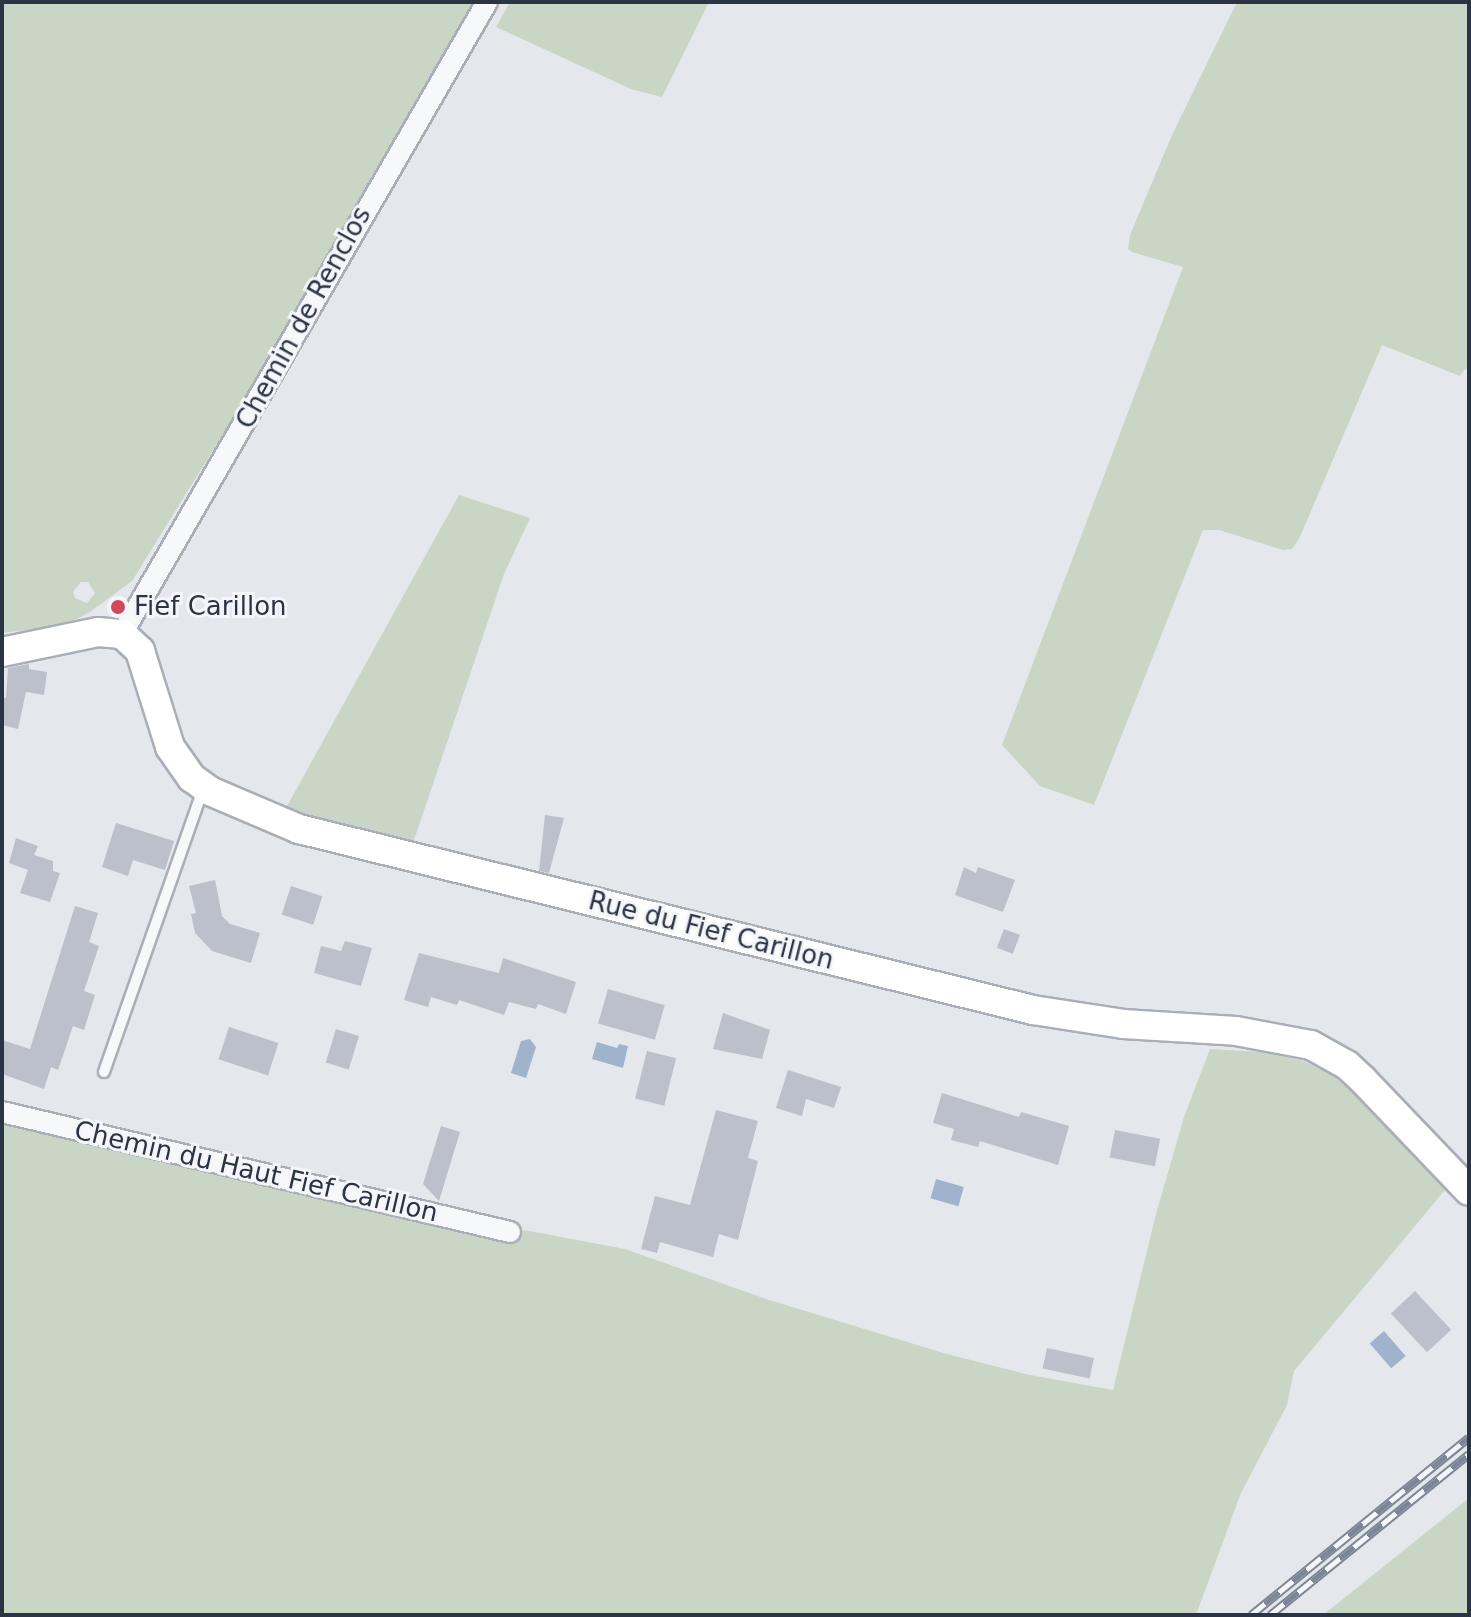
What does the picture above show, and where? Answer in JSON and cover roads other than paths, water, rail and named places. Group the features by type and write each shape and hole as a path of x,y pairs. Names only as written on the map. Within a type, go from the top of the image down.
{"street":[{"name":"Chemin de Renclos","path":"122,634 487,2"},
{"path":"2,652 98,632 122,634"},
{"name":"Rue du Fief Carillon","path":"122,634 140,651 162,728 178,763 203,787 249,810 353,844 1009,1005 1085,1020 1236,1031 1311,1045 1347,1065 1469,1191"},
{"name":"Chemin du Haut Fief Carillon","path":"2,1112 510,1232"}],"lane":[{"path":"104,1072 203,787"}],"water":[{"path":"530,1039 536,1047 526,1078 511,1073 521,1041"},
{"path":"597,1042 617,1048 619,1044 628,1046 623,1068 592,1059"},
{"path":"936,1179 964,1187 958,1206 930,1198"},
{"path":"1384,1331 1406,1356 1391,1368 1370,1343"}],"railway":[{"path":"1251,1615 1469,1437"},
{"path":"1270,1615 1469,1454"}],"place":[{"name":"Fief Carillon","path":"118,607"}]}
